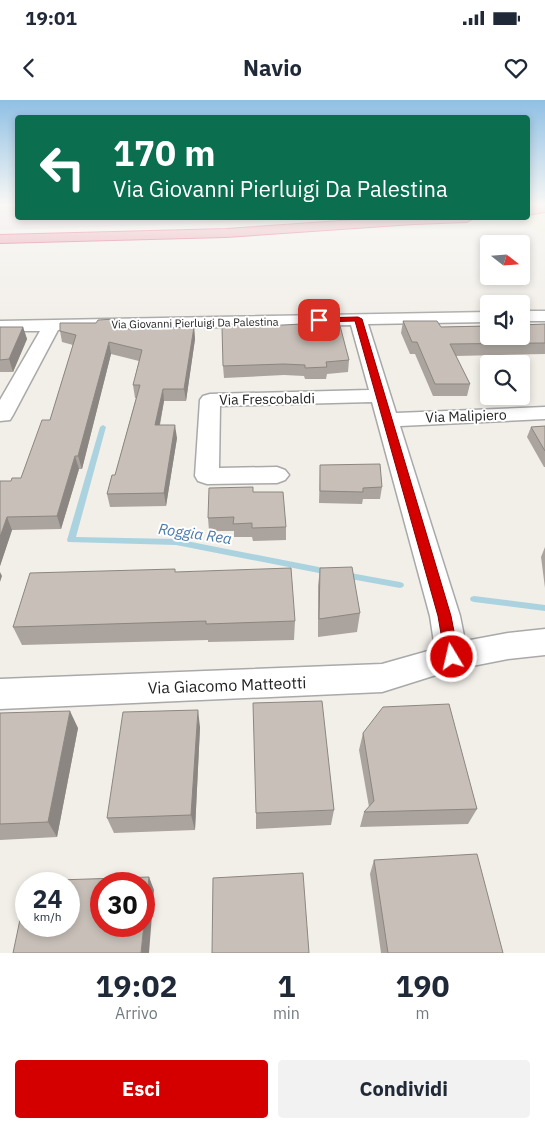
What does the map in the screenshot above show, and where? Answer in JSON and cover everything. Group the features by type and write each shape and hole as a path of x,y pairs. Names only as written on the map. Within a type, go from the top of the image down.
{"street":[{"path":"530,316 545,316"},
{"name":"Via Giovanni Pierluigi Da Palestina","path":"0,326 480,317"},
{"path":"358,319 445,616 452,657"},
{"path":"2,415 51,326"},
{"name":"Via Frescobaldi","path":"277,475 207,476 210,400 380,396"},
{"name":"Via Malipiero","path":"388,420 545,413"},
{"name":"Via Giacomo Matteotti","path":"0,694 382,678 452,657 508,646 545,642"}],"building":[{"path":"115,319 114,323 125,323 123,329 194,327 184,389 163,389 155,425 175,425 164,493 107,494 112,475 115,475 140,385 133,385 142,350 109,342 78,456 75,456 57,516 7,517 0,537 0,481 11,481 12,478 21,478 42,420 50,420 76,335 60,331 60,323 96,323 98,320"},
{"path":"403,321 437,321 441,327 480,326 480,344 450,344 470,384 435,384 417,342 412,342"},
{"path":"339,322 349,360 326,362 327,367 305,368 305,365 284,364 223,366 222,327 225,327 225,324 264,324 264,326"},
{"path":"545,324 545,343 530,343 530,325"},
{"path":"0,327 23,327 9,359 0,360"},
{"path":"545,426 545,451 531,427"},
{"path":"380,464 382,487 363,488 363,492 320,491 320,465"},
{"path":"253,487 253,492 283,492 286,527 252,528 252,523 233,524 234,517 208,518 209,488"},
{"path":"352,567 360,613 319,619 320,568"},
{"path":"291,568 295,621 206,624 206,621 13,627 30,573 175,569 175,572"},
{"path":"322,701 334,810 256,813 253,703"},
{"path":"449,704 477,809 364,812 374,801 363,733 383,707"},
{"path":"198,710 191,815 107,818 123,712"},
{"path":"70,711 48,822 0,824 0,713"},
{"path":"477,854 503,953 388,953 374,860"},
{"path":"303,873 309,953 212,953 213,878"},
{"path":"80,879 90,879 90,937 143,937 141,953 13,953 16,937 80,937"}],"waterway":[{"name":"Roggia Rea","path":"103,427 71,540 176,542 329,572"},
{"name":"Roggia Rea","path":"345,575 400,585"},
{"name":"Roggia Rea","path":"474,599 545,608"}],"route":[{"path":"319,320 358,319 445,616 452,657"}]}
